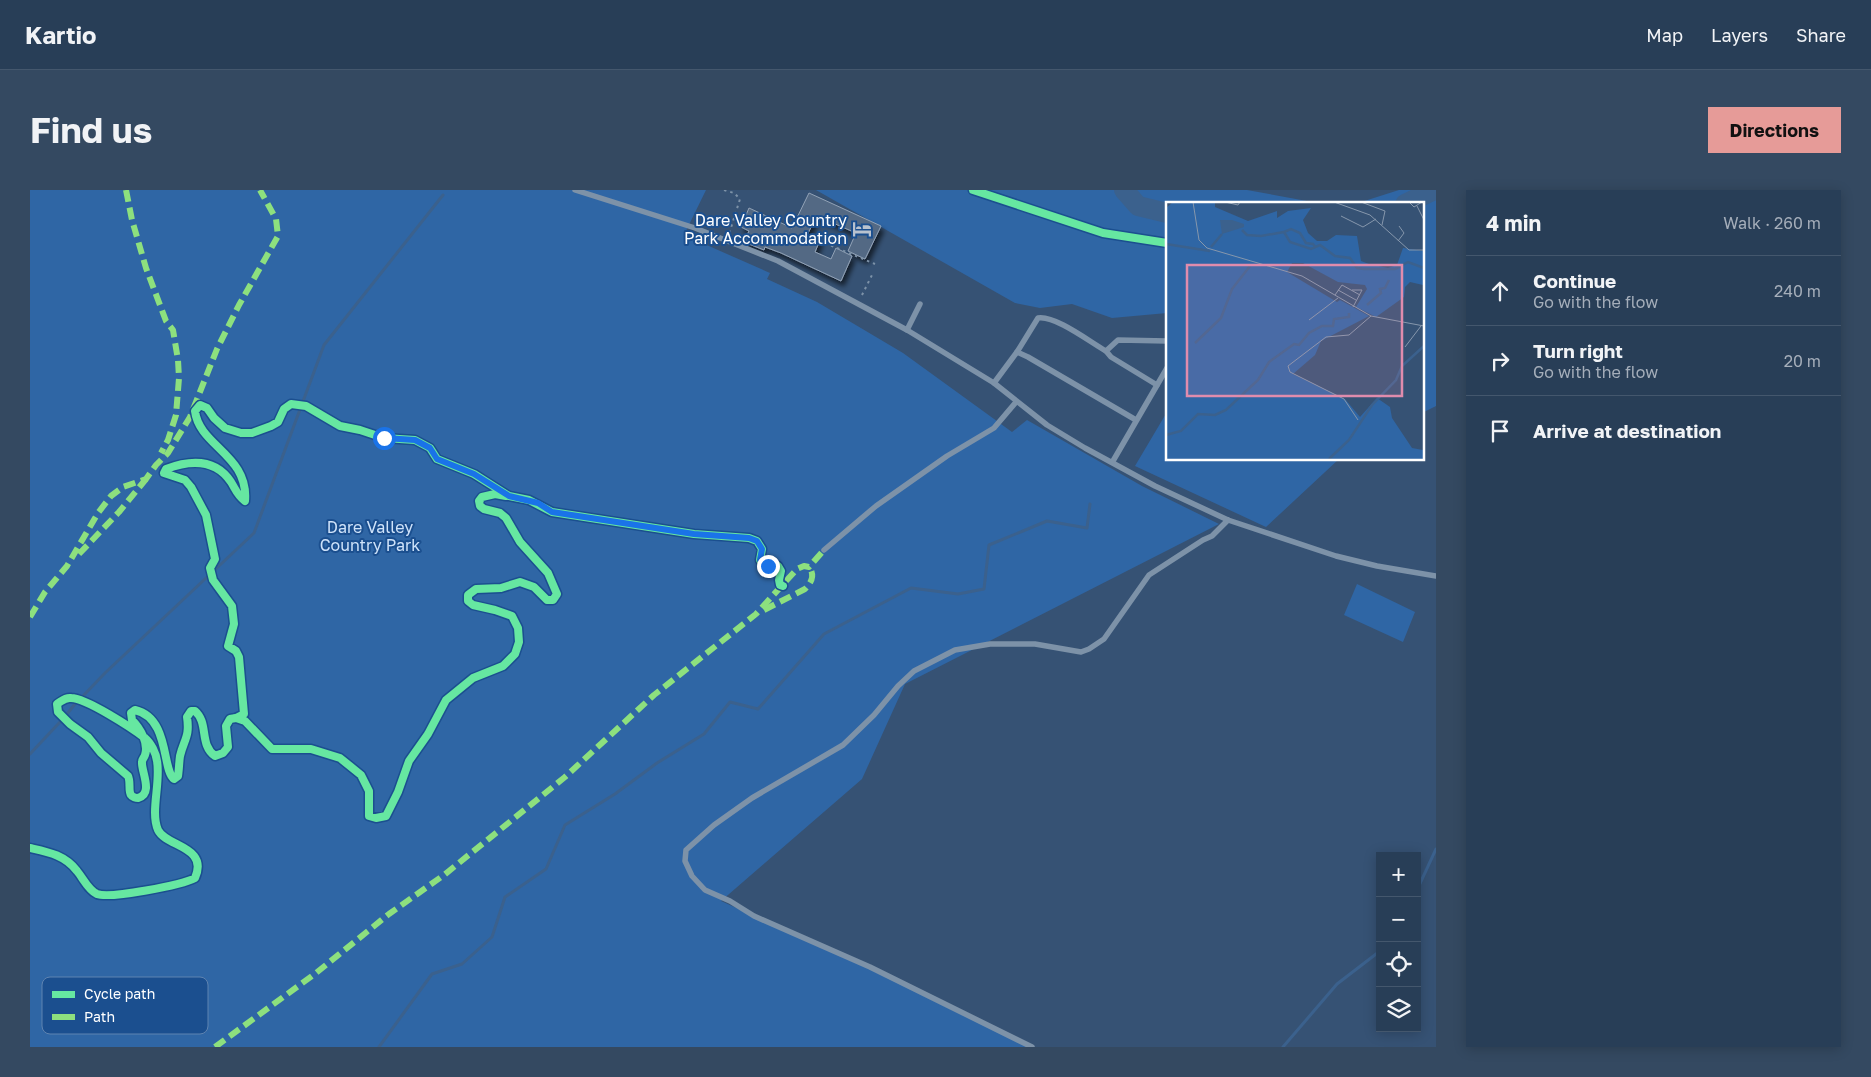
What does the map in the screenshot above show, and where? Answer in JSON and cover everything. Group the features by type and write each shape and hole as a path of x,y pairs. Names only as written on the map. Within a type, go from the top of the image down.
{"lane":[{"path":"575,190 695,228 778,261 907,330 994,383 1047,425 1085,448 1113,461 1155,486 1228,520 1336,556 1377,566 1436,576"},
{"path":"907,330 920,304"},
{"path":"994,383 1017,352 1038,318 1044,317 1106,351 1111,357 1157,385"},
{"path":"1106,351 1118,340 1166,341"},
{"path":"1017,352 1136,420"},
{"path":"1113,461 1166,370"},
{"path":"824,550 876,506 947,456 994,428 1016,402"},
{"path":"1032,1047 870,967 754,916 730,901 705,890 692,876 685,862 686,850 714,825 752,798 844,745 914,671 936,659 955,650 990,644 1035,644 1081,652 1090,649 1104,639 1149,575 1212,536 1228,520"}],"path":[{"path":"724,190 734,193 740,199 728,241"},
{"path":"825,242 875,264"},
{"path":"858,304 872,275"}],"green space":[{"name":"Dare Valley Country Park","path":"30,190 706,190 684,235 770,273 767,279 817,302 903,353 1012,432 1027,420 1142,486 1219,524 905,684 862,779 721,901 943,1002 1028,1047 30,1047"},
{"path":"816,190 1247,190 1312,202 1166,202 1166,313 1112,318 1072,304 1040,308 1015,303"},
{"path":"1399,190 1436,190 1436,406 1424,412 1424,202 1361,202"},
{"path":"1166,414 1166,460 1338,460 1266,527 1135,466"},
{"path":"1357,584 1415,612 1403,642 1344,615"}],"building":[{"path":"809,193 881,226 865,259 848,251 856,233 817,216 807,235 820,240 815,252 831,259 836,248 852,256 841,281 781,253 765,247 764,250 744,242 749,231 741,227 749,208 792,228"}],"waterway":[{"path":"1124,190 1138,206 1166,213"},
{"path":"1409,202 1434,190"},
{"path":"83,696 254,533 324,345 443,195"},
{"path":"379,1047 432,974 462,964 492,937 505,897 546,869 565,825 704,734 730,702 758,709 824,634 911,588 958,594 984,589 989,545 1047,521 1087,528 1090,504"},
{"path":"67,714 75,704"},
{"path":"30,754 60,722"},
{"path":"1421,881 1436,849"},
{"path":"1283,1047 1337,984 1376,954"}],"marked path":[{"path":"126,190 132,220 146,268 166,321 173,330 178,360 179,378 176,415 168,440 161,453"},
{"path":"30,617 45,592 67,566 98,513 111,496 123,487 146,479 168,453 190,417 217,349 239,305 278,236 276,219 260,190"},
{"path":"79,554 119,512 146,479"},
{"path":"215,1047 316,973 389,914 444,875 565,777 654,695 756,614 797,569 804,566 809,567 824,550"},
{"path":"764,610 805,589 812,578 809,567"}],"cycle path":[{"path":"973,190 1103,233 1166,243"},
{"path":"30,848 56,855 67,861 91,890 97,894 116,895 176,884 195,878 198,867 192,853 162,836 158,830 155,815 158,769 153,748 145,738 139,733 98,708 78,699 69,698 57,704 58,712 70,724 88,737 101,753 128,776 130,793 135,798 143,796 145,792 146,782 142,760 145,755 146,746 145,741 143,736 141,731 132,720 131,713 135,710 146,715 154,723 160,733 170,774 174,779 178,776 180,756 187,734 187,717 191,711 195,711 199,716 207,746 215,756 223,753 228,747 226,726 230,719 244,714 239,657 236,651 228,646 234,624 232,606 213,580 210,568 215,559 206,515 191,487 185,480 164,473 166,469 184,464 202,463 210,465 225,474 245,501 244,485 239,472 198,423 195,411 200,405 207,408 225,428 241,433 252,433 278,422 284,409 291,404 306,406 340,426 384,438 415,440 430,448 437,459 474,474 509,496 529,500 552,512 694,534 749,538 757,541 762,549 760,560 763,564 778,566 781,571 780,585 783,586"},
{"path":"236,718 245,721 272,749 311,749 340,758 361,775 369,791 369,816 376,818 386,816 398,792 409,761 428,734 446,700 473,678 503,666 515,654 519,642 518,628 512,616 473,605 468,601 468,595 476,589 501,588 520,582 534,587 547,600 553,600 557,594 548,573 520,542 506,518 500,513 484,509 480,506 479,501 482,497 495,494 506,496"}],"place":[{"name":"Dare Valley Country Park Accommodation","path":"862,229"}],"route":[{"path":"384,438 415,440 430,448 437,459 474,474 509,496 538,503 552,512 694,534 749,538 760,544 762,549 760,560 768,566"}]}
